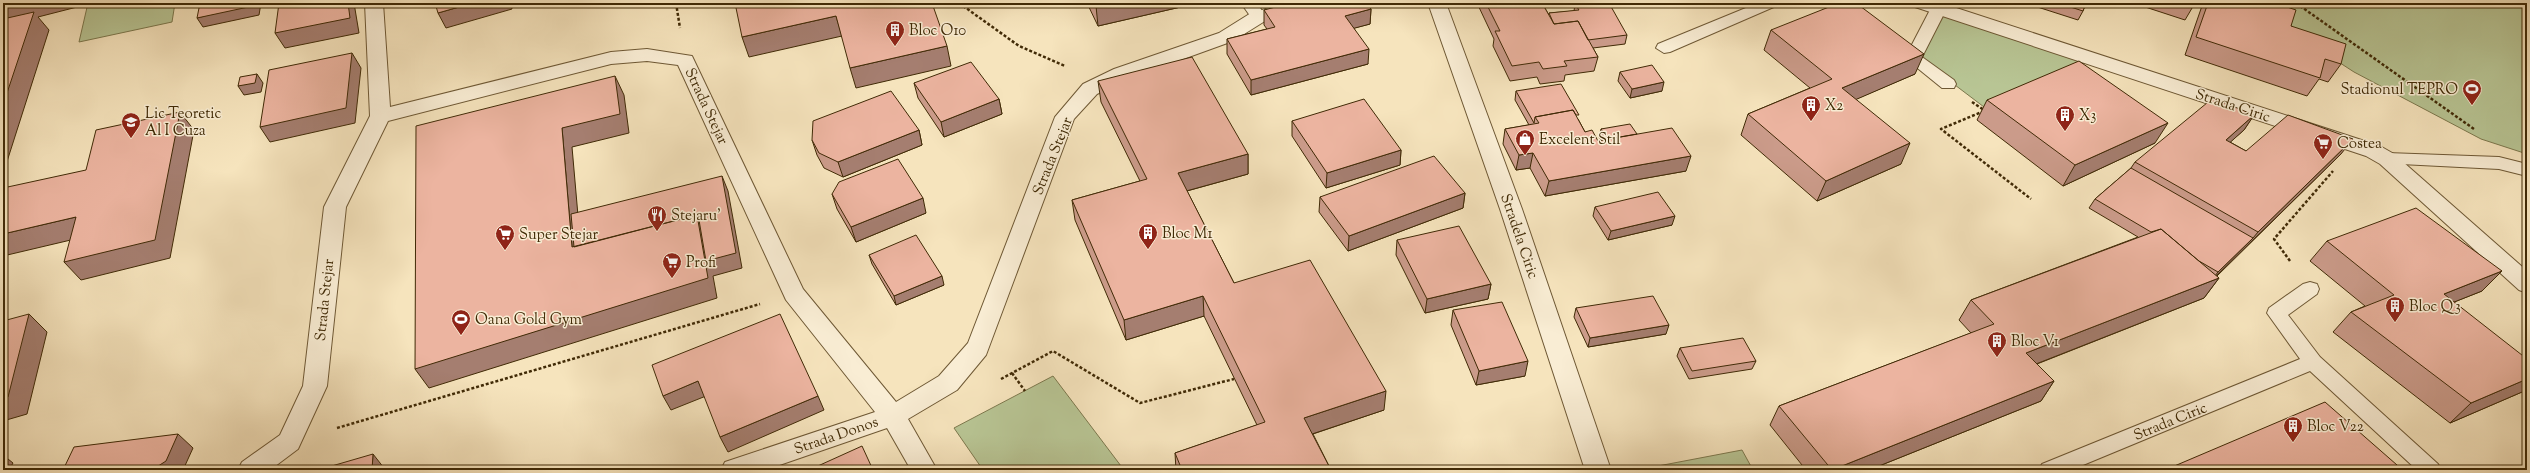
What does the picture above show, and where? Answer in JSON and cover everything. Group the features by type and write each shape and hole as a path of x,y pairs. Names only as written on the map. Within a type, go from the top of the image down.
{"street":[{"name":"Strada Stejar","path":"251,470 288,442 315,386 335,207 380,116 374,3"},
{"name":"Strada Stejar","path":"893,416 948,383 978,348 1065,117 1090,89 1101,83 1226,37 1254,10 1309,3"},
{"name":"Stradela Ciric","path":"1437,3 1511,209 1598,470"},
{"name":"Strada Ciric","path":"1931,6 2356,145 2387,159 2527,284"},
{"name":"Strada Stejar","path":"380,116 611,58 647,55 685,60 794,294 893,416 924,470"},
{"name":"Strada Donos","path":"734,470 893,416"}],"lane":[{"path":"1664,48 1771,3"},
{"path":"1931,6 1913,58 1948,84"},
{"path":"2387,159 2499,163 2527,170"},
{"path":"2310,289 2276,313 2313,362 2431,470"},
{"name":"Strada Ciric","path":"2049,470 2313,362"}],"path":[{"path":"959,3 1019,46 1101,83"},
{"path":"2296,3 2492,142 2499,163"},
{"path":"1948,84 1985,111"},
{"path":"1992,108 1941,129 2031,199"},
{"path":"2310,289 2274,239 2356,145"},
{"path":"288,442 794,294"},
{"path":"948,383 982,389 1053,351 1140,403 1234,379"},
{"path":"1012,373 1025,391"}],"green space":[{"path":"88,3 175,3 172,22 79,42"},
{"name":"Stadionul TEPRO","path":"2262,3 2527,3 2527,154 2481,139 2354,72 2297,35"},
{"path":"1944,14 2089,61 1984,107 1918,57"},
{"path":"1053,376 1121,466 1115,470 983,470 954,428"},
{"path":"1742,450 1753,470 1637,470"}],"building":[{"path":"200,3 254,3 253,6 197,18"},
{"path":"279,3 348,3 350,18 275,33"},
{"path":"435,3 473,3 438,13"},
{"name":"Bloc O10","path":"735,3 932,3 947,46 850,68 836,16 742,37"},
{"path":"1094,3 1109,3 1096,6"},
{"path":"1291,3 1367,3 1371,9 1345,16 1369,49 1251,80 1227,39 1275,27 1264,10"},
{"path":"1486,3 1542,3 1554,24 1578,21 1598,57 1564,61 1567,66 1543,69 1539,62 1512,66 1495,31 1500,31"},
{"path":"1609,3 1627,35 1588,40 1578,21 1554,24 1549,13 1579,10 1575,4"},
{"name":"X2","path":"1839,3 1856,3 1924,54 1842,88 1910,143 1826,181 1748,114 1832,79 1771,30"},
{"path":"2058,3 2086,3 2083,11"},
{"path":"2208,3 2275,3 2296,10 2291,26 2346,44 2341,64 2325,59 2320,78 2196,37"},
{"path":"34,12 3,105 3,19"},
{"path":"352,53 346,108 260,127 269,70"},
{"name":"Bloc M1","path":"1192,57 1248,154 1178,173 1234,283 1310,260 1386,391 1304,418 1331,470 1182,470 1175,453 1265,422 1203,296 1124,320 1072,200 1147,179 1098,81"},
{"name":"X3","path":"2079,61 2168,123 2075,165 1987,100"},
{"path":"971,62 999,99 941,122 914,83"},
{"path":"1652,65 1664,82 1632,89 1620,72"},
{"path":"257,74 255,83 238,86 240,77"},
{"name":"Super Stejar","path":"615,76 620,114 562,128 572,247 697,215 708,278 415,369 416,126"},
{"path":"1561,84 1579,115 1576,115 1573,110 1535,117 1534,123 1516,91"},
{"path":"891,91 919,130 838,162 819,153 812,140 813,121"},
{"path":"2213,98 2254,115 2226,140 2246,151 2288,115 2353,139 2258,232 2135,162"},
{"path":"1364,99 1401,150 1327,173 1292,121"},
{"path":"1573,110 1585,132 1592,130 1598,141 1672,128 1691,156 1549,181 1533,153 1519,155 1505,129 1539,123 1535,117"},
{"path":"180,112 155,240 64,262 76,217 3,234 3,188 86,170 96,130"},
{"path":"1630,124 1637,134 1608,139 1601,129"},
{"path":"1434,156 1465,193 1349,236 1320,197"},
{"path":"898,159 923,198 851,227 832,194 839,182"},
{"path":"2131,168 2253,238 2218,272 2199,261 2161,229 2151,232 2095,199"},
{"path":"722,176 736,253 706,261 697,215 574,247 571,214"},
{"path":"1658,192 1675,216 1611,231 1595,207"},
{"name":"Bloc Q3","path":"2416,208 2502,271 2444,294 2527,359 2527,379 2471,403 2351,312 2394,295 2327,241"},
{"path":"1459,226 1491,284 1427,299 1397,240"},
{"name":"Bloc V1","path":"2161,229 2219,278 2026,353 2054,381 1832,470 1779,406 1994,324 1971,300"},
{"path":"916,235 942,276 894,296 869,255"},
{"path":"1653,296 1669,325 1590,338 1576,308"},
{"path":"1502,302 1528,361 1479,371 1453,310"},
{"path":"29,314 8,397 3,398 3,321"},
{"path":"780,314 818,396 720,437 698,381 663,396 652,365"},
{"path":"1743,338 1756,361 1692,371 1680,348"},
{"path":"2325,402 2397,465 2386,470 2165,470"},
{"path":"178,434 166,461 152,470 63,470 74,447"},
{"path":"862,446 873,470 809,470"},
{"path":"373,454 372,470 318,470"},
{"path":"805,467 806,470 799,470"}],"place":[{"name":"Bloc O10","path":"895,47"},
{"name":"Stadionul TEPRO","path":"2472,106"},
{"name":"X2","path":"1811,122"},
{"name":"X3","path":"2065,132"},
{"name":"Lic Teoretic Al I Cuza","path":"131,139"},
{"name":"Excelent Stil","path":"1525,156"},
{"name":"Costea","path":"2323,160"},
{"name":"Stejaru'","path":"657,232"},
{"name":"Bloc M1","path":"1148,250"},
{"name":"Super Stejar","path":"505,251"},
{"name":"Profi","path":"672,279"},
{"name":"Bloc Q3","path":"2395,323"},
{"name":"Oana Gold Gym","path":"461,336"},
{"name":"Bloc V1","path":"1997,358"},
{"name":"Bloc V22","path":"2293,443"}]}
